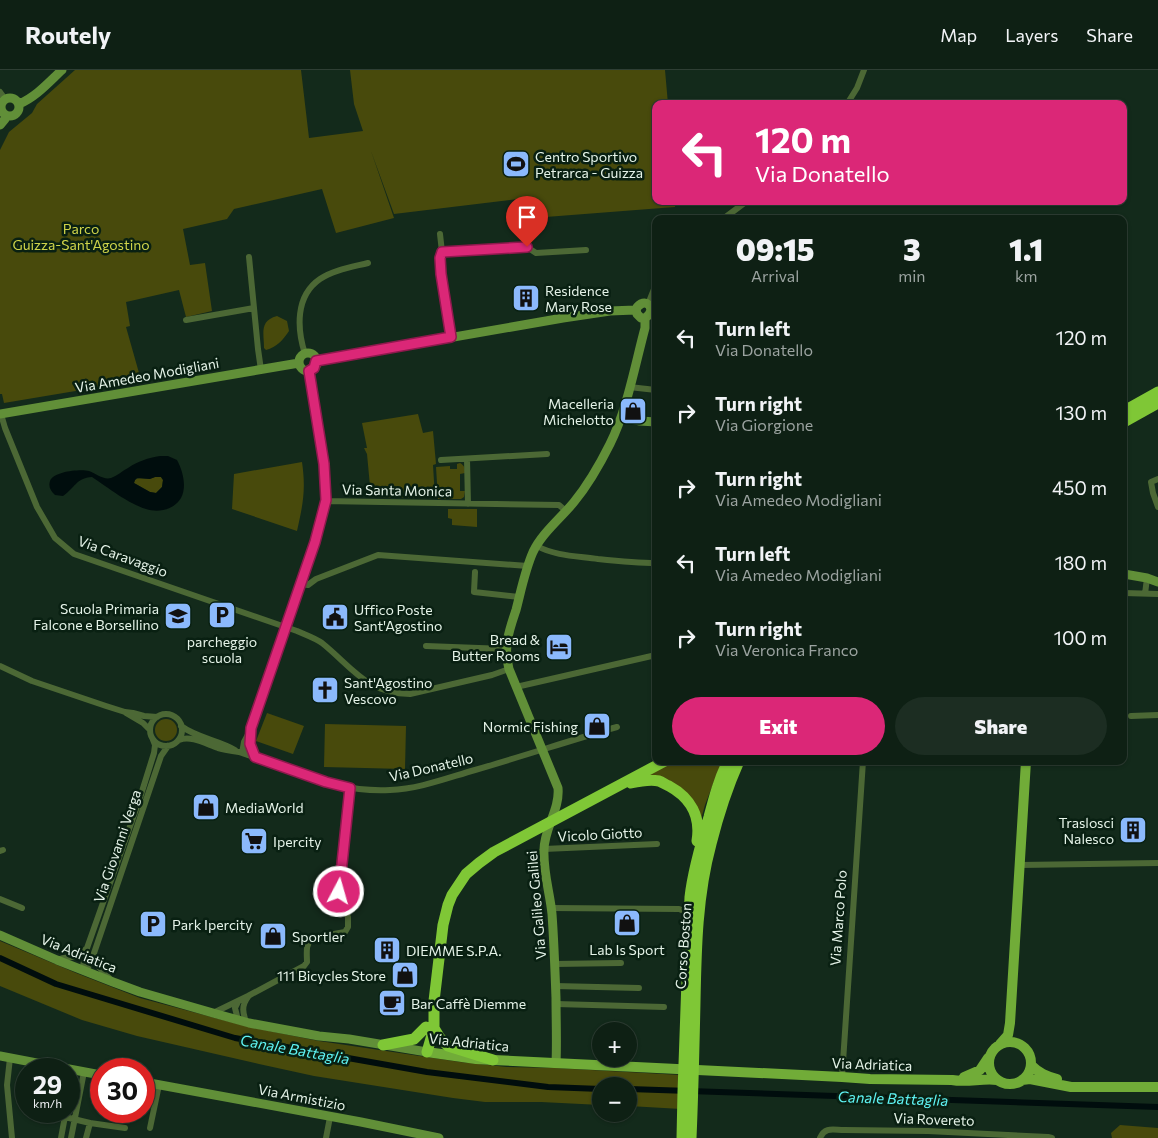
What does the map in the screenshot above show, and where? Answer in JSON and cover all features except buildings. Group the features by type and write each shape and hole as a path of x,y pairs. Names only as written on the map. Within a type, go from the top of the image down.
{"highway":[{"path":"1127,409 1158,392"},
{"path":"1127,420 1158,403"},
{"path":"427,1052 443,925 452,894 466,874 494,852 658,765"},
{"name":"Corso Boston","path":"682,1138 690,897 700,847 722,772 726,765"},
{"name":"Corso Boston","path":"691,1138 696,939 703,879 710,844 737,765"},
{"path":"620,785 645,780 659,781 677,790 691,804 698,822 698,833 692,863 692,883"},
{"path":"383,1045 414,1039 430,1028"},
{"path":"430,1028 448,1046 493,1060"}],"main road":[{"path":"1026,765 1010,1023 1008,1035 990,1055 989,1069 997,1080 1010,1084 1030,1079 1071,1087 1158,1087"},
{"path":"1010,1023 1018,1044"},
{"path":"1000,1044 1012,1042 1024,1048 1028,1053 1030,1065 1026,1076 1022,1080"},
{"name":"Via Adriatica","path":"427,1052 476,1059 870,1079 997,1080"},
{"name":"Via Adriatica","path":"952,1080 968,1076 980,1070 990,1055"},
{"path":"1030,1065 1047,1076 1087,1086"}],"street":[{"path":"18,104 35,94 62,70"},
{"path":"850,100 864,70"},
{"path":"2,96 14,99 18,104 19,109 16,114 12,116 6,115 1,109 2,96"},
{"path":"0,125 6,115"},
{"path":"728,215 742,205"},
{"path":"440,234 442,252 440,258 441,274 451,337"},
{"path":"442,252 527,247 536,253 586,250"},
{"path":"248,257 261,370"},
{"path":"306,354 300,325 300,312 311,286 325,276 368,263"},
{"path":"641,303 652,309 650,315 645,318 638,317 635,310 641,303"},
{"path":"186,320 254,308"},
{"path":"316,361 563,318 610,311 635,310"},
{"name":"Via Galileo Galilei","path":"556,1063 556,1004 551,908 545,872 544,850 545,838 555,812 558,788 509,669 506,650 509,631 533,553 587,484 610,444 622,417 645,328 645,318"},
{"path":"306,354 312,354 316,361 314,368 309,371 302,369 299,363 301,357 306,354"},
{"name":"Via Amedeo Modigliani","path":"0,414 299,363"},
{"path":"242,753 315,542 326,500 324,464 309,371"},
{"path":"629,387 652,390"},
{"name":"Via Caravaggio","path":"0,414 37,507 55,538 74,554 310,637 321,643 373,686 390,692 410,694 492,675 509,669"},
{"path":"622,417 652,422"},
{"path":"441,460 546,454"},
{"name":"Via Santa Monica","path":"467,459 468,504"},
{"path":"1158,478 1152,482 1151,486 1158,507"},
{"name":"Via Santa Monica","path":"326,500 559,506 566,511"},
{"path":"537,546 561,554 652,563"},
{"path":"301,584 308,584 378,554 528,566"},
{"path":"475,572 474,592 520,596"},
{"path":"1127,575 1158,582"},
{"path":"1145,594 1147,578"},
{"path":"1127,593 1158,594"},
{"path":"426,646 506,650"},
{"path":"516,687 652,656"},
{"name":"Via Donatello","path":"0,666 32,681 125,712 144,716 163,714 172,716 179,721 181,726 192,733 242,753"},
{"name":"Via Donatello","path":"125,712 143,723 150,730"},
{"path":"1131,716 1158,715"},
{"path":"157,716 152,722 150,730 153,740 160,745 168,746 176,743 181,736 181,726"},
{"path":"542,749 617,727"},
{"name":"Via Donatello","path":"178,740 184,738 191,739 224,750 242,753 326,782 350,788 387,791 444,780 542,749"},
{"name":"Via Giovanni Verga","path":"84,971 83,966 87,948 146,780 154,753 153,740"},
{"path":"232,748 247,743"},
{"path":"247,743 255,757"},
{"name":"Via Giovanni Verga","path":"84,971 94,956 161,756 168,746"},
{"name":"Via Marco Polo","path":"842,1077 862,765"},
{"path":"213,1013 238,1002 305,964 307,962 306,950 312,938 345,932 348,927 348,918 339,892 350,788"},
{"name":"Vicolo Giotto","path":"544,850 658,844"},
{"path":"1020,865 1158,863"},
{"path":"0,899 22,908"},
{"path":"551,908 679,909 693,914"},
{"name":"Via Adriatica","path":"0,935 84,971 149,995 242,1021 319,1036 427,1052"},
{"path":"57,960 76,957 87,948"},
{"path":"94,956 100,970 113,982"},
{"path":"554,964 621,963"},
{"path":"555,986 639,988"},
{"path":"242,1021 244,1002 248,996"},
{"path":"238,1002 235,1008 242,1021"},
{"path":"556,1004 664,1007"},
{"path":"0,1056 15,1059"},
{"path":"10,1058 7,1085 12,1138"},
{"name":"Via Armistizio","path":"155,1084 438,1138"},
{"path":"150,1128 160,1085"},
{"path":"326,1138 330,1117"},
{"path":"80,1120 125,1128"},
{"path":"61,1138 64,1123"},
{"path":"71,1138 74,1123"},
{"path":"86,1138 90,1123"},
{"name":"Via Rovereto","path":"820,1138 824,1131 827,1130 1048,1136 1052,1138"}],"green space":[{"name":"Parco Guizza-Sant'Agostino","path":"75,70 301,70 309,138 363,131 354,104 350,70 665,70 668,100 652,100 652,205 675,205 675,207 520,219 518,199 394,214 371,151 394,218 336,233 322,189 234,209 227,219 183,229 190,265 205,263 212,311 186,317 179,290 126,302 130,326 126,327 141,380 4,403 2,394 0,394 0,150 9,132 32,113 37,104"},
{"path":"277,316 287,321 289,331 279,343 266,350 264,348 265,324 271,318"},
{"path":"418,414 423,433 433,431 436,464 433,465 435,498 371,497 367,454 364,448 367,448 362,423"},
{"path":"302,462 303,497 297,531 232,509 234,474"},
{"path":"460,463 464,466 465,470 465,473 460,474 460,491 465,491 464,497 461,499 438,499 436,467 450,466 450,469 457,469 457,464"},
{"path":"161,477 163,480 162,487 156,493 150,492 134,483 137,479"},
{"path":"448,509 477,509 477,527 452,525 452,519 448,518"},
{"path":"267,713 304,726 293,754 256,741"},
{"path":"166,719 174,722 177,730 174,738 166,741 158,738 155,730 158,722"},
{"path":"325,724 406,726 405,769 324,767"},
{"path":"661,765 720,765 700,823 692,803 645,779"},
{"path":"0,941 140,998 249,1027 319,1041 507,1067 681,1075 681,1109 637,1106 637,1077 592,1077 592,1105 485,1102 314,1076 137,1036 82,1020 0,986"},
{"path":"1120,1125 1158,1128 1158,1138 1112,1138 1111,1133"}],"shaded area":[{"path":"160,456 168,456 177,460 183,479 183,494 178,502 170,508 151,510 139,507 92,477 82,479 63,496 55,495 50,487 49,483 52,478 62,473 85,470 111,478 136,463","holes":["161,477 163,480 162,487 156,493 150,492 134,483 137,478 150,479"]}],"waterway":[{"name":"Canale Battaglia","path":"0,958 56,984 235,1038 427,1072 548,1087 592,1089"},
{"name":"Canale Battaglia","path":"637,1089 1158,1107"}],"place":[{"name":"Centro Sportivo Petrarca - Guizza","path":"516,164"},
{"name":"Residence Mary Rose","path":"526,298"},
{"name":"Macelleria Michelotto","path":"633,411"},
{"name":"parcheggio scuola","path":"222,615"},
{"name":"Scuola Primaria Falcone e Borsellino","path":"178,616"},
{"name":"Uffico Poste Sant'Agostino","path":"335,617"},
{"name":"Bread & Butter Rooms","path":"559,647"},
{"name":"Sant'Agostino Vescovo","path":"325,690"},
{"name":"Normic Fishing","path":"597,726"},
{"name":"MediaWorld","path":"206,807"},
{"name":"Traslosci Nalesco","path":"1133,830"},
{"name":"Ipercity","path":"254,841"},
{"name":"Lab Is Sport","path":"627,923"},
{"name":"Park Ipercity","path":"153,924"},
{"name":"Sportler","path":"273,936"},
{"name":"DIEMME S.P.A.","path":"387,950"},
{"name":"111 Bicycles Store","path":"405,975"},
{"name":"Bar Caffè Diemme","path":"392,1003"}],"route":[{"path":"339,892 350,788 326,782 255,757 250,744 251,728 315,542 326,500 324,464 309,371 314,368 316,361 451,337 441,274 440,258 442,252 527,247"}]}
